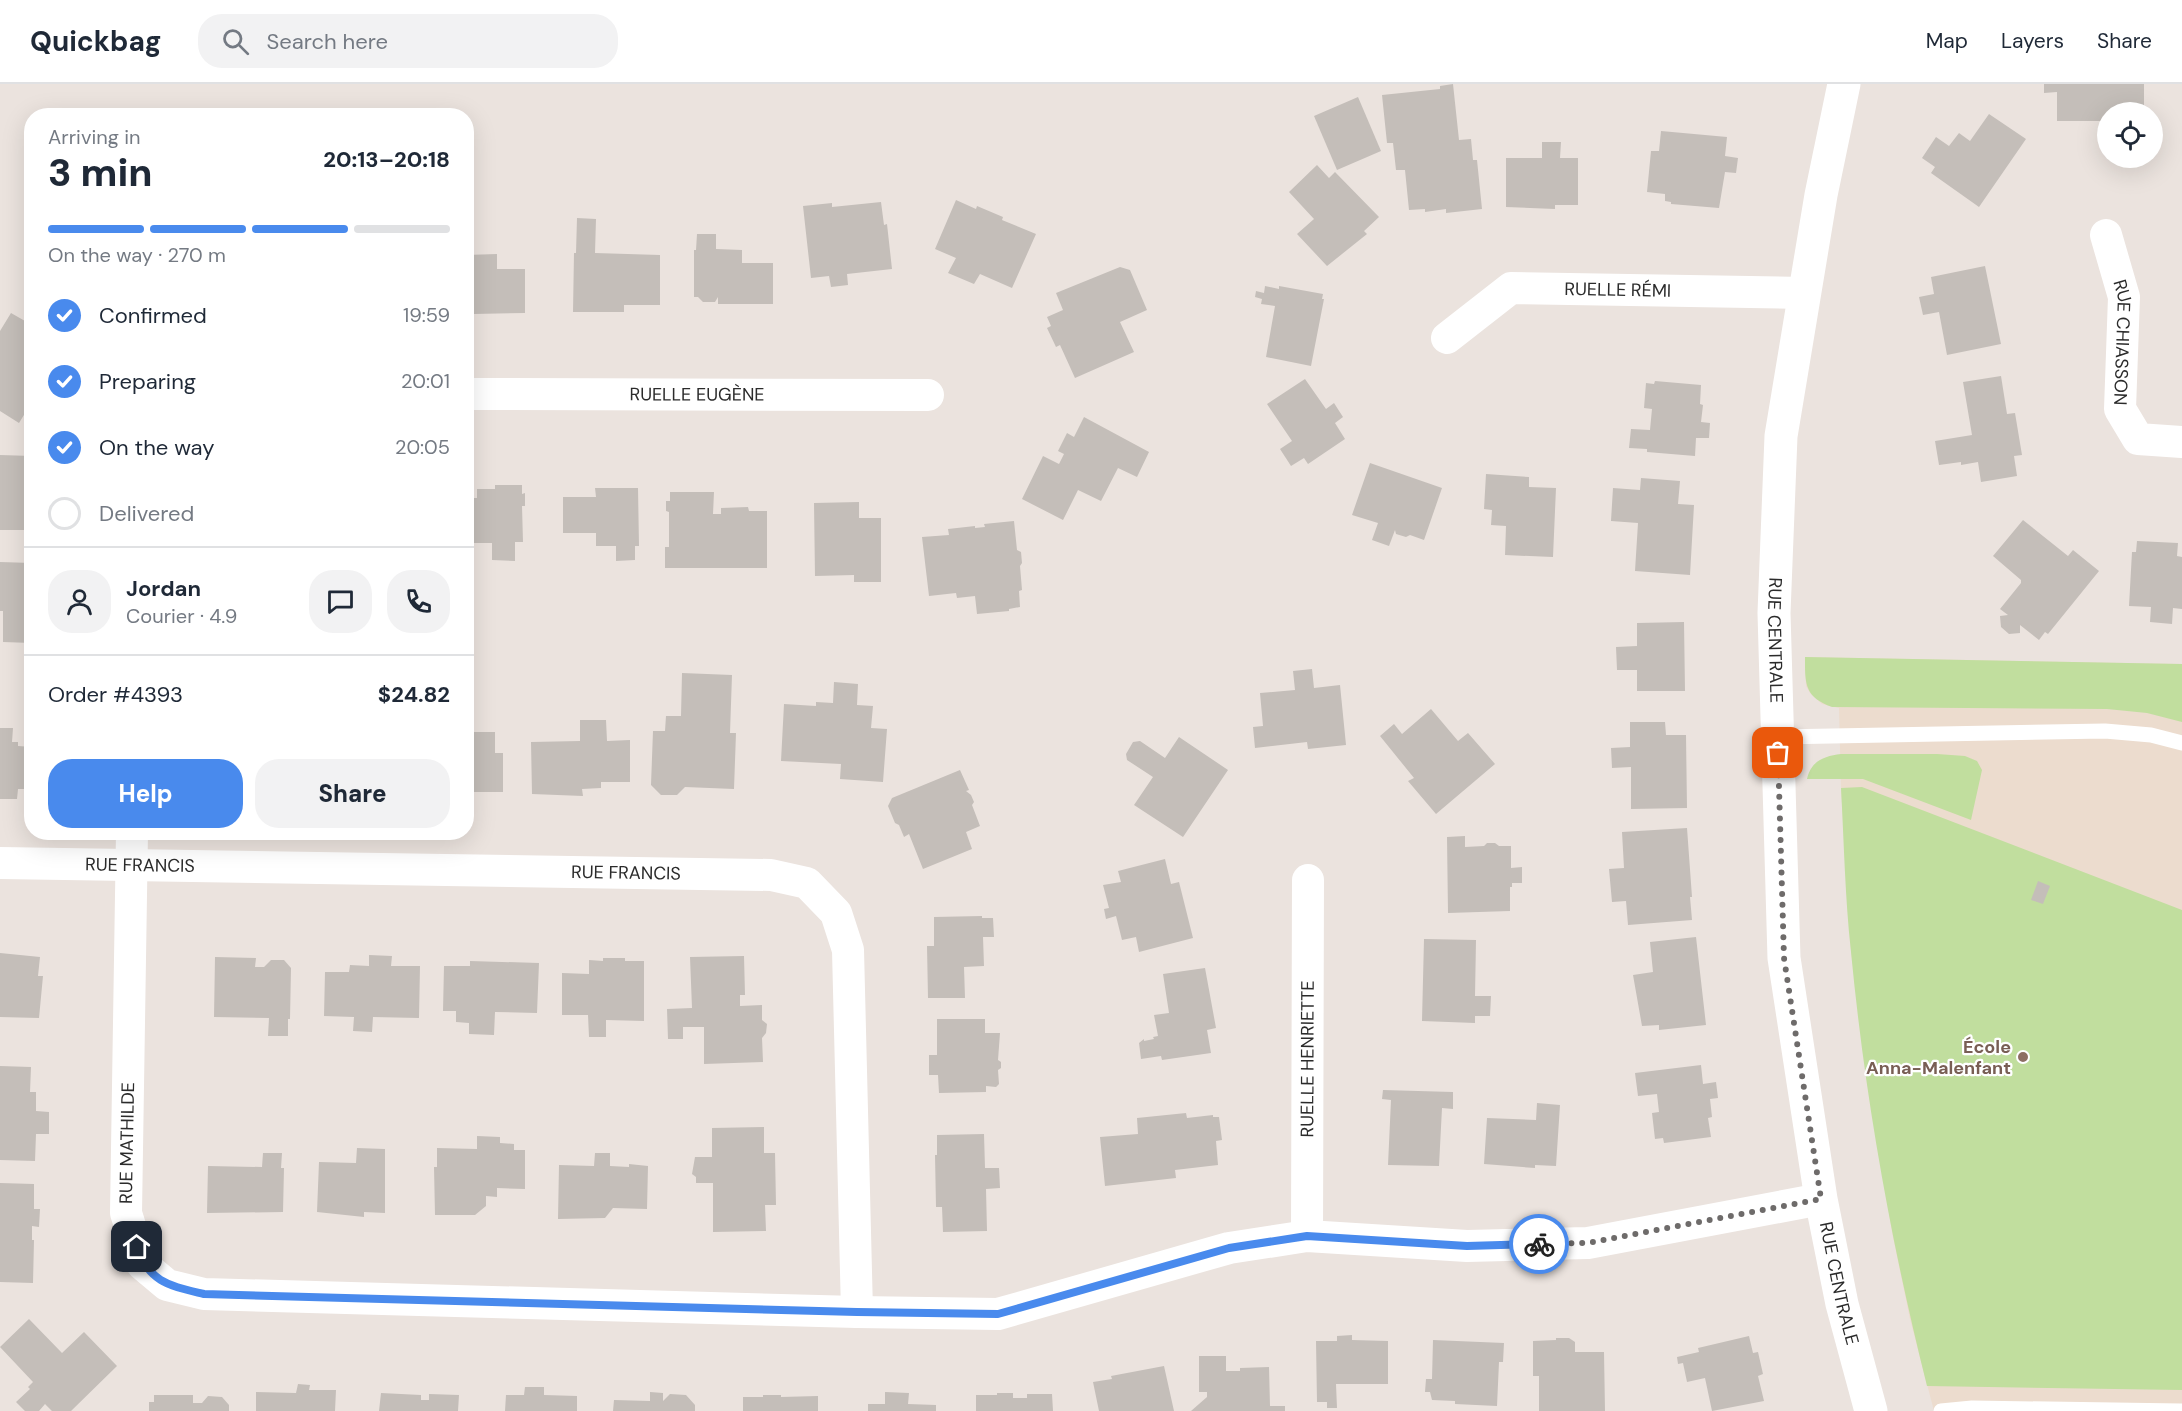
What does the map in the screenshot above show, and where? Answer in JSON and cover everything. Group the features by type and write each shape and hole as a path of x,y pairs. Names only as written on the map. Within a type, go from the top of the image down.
{"street":[{"name":"RUE CENTRALE","path":"1844,84 1821,195 1781,436 1774,613 1784,958 1821,1199 1842,1304 1870,1411"},
{"name":"RUE CHIASSON","path":"2106,235 2124,297 2120,409 2138,439 2182,442"},
{"name":"RUELLE RÉMI","path":"1448,338 1511,288 1804,293"},
{"name":"RUELLE EUGÈNE","path":"474,394 928,395"},
{"path":"132,840 132,865"},
{"name":"RUE FRANCIS","path":"0,863 771,875 807,883 836,913 848,950 857,1312"},
{"name":"RUE MATHILDE","path":"132,865 126,1213 142,1264 167,1285 204,1294 998,1314 1229,1248 1307,1236 1467,1246 1588,1243 1821,1199"},
{"name":"RUELLE HENRIETTE","path":"1307,1236 1308,880"}],"lane":[{"path":"1778,737 2105,731 2151,735 2182,743"},
{"path":"1941,1411 1972,1407 2181,1411"}],"shaded area":[{"name":"École Anna-Malenfant","path":"1805,657 2182,664 2182,1411 1934,1411 1910,1319 1892,1232 1860,1026 1851,950 1841,788 1839,708 1822,704 1810,693 1806,686"}],"green space":[{"path":"1805,657 2182,664 2182,722 2147,713 2107,709 1832,707 1811,694 1806,682"},
{"path":"1841,754 1937,754 1965,756 1977,761 1982,770 1971,820 1863,779 1807,779 1819,760"},
{"name":"École Anna-Malenfant","path":"1862,787 2182,910 2182,1390 1927,1386 1902,1278 1881,1170 1857,1007 1847,911 1841,788"}],"building":[{"path":"1453,84 1459,140 1471,139 1473,160 1477,160 1482,209 1446,213 1446,209 1425,212 1425,209 1409,210 1405,170 1396,170 1393,143 1387,143 1382,95 1440,89 1440,86"},
{"path":"2044,84 2144,84 2144,102 2097,102 2097,121 2057,121 2057,92 2044,93"},
{"path":"1358,97 1381,151 1337,170 1314,116"},
{"path":"1989,114 2026,139 1979,207 1931,173 1935,167 1922,158 1936,137 1949,146 1959,133 1970,141"},
{"path":"1661,131 1727,137 1725,156 1738,158 1736,173 1725,172 1719,208 1671,204 1665,201 1665,194 1647,192 1651,151 1659,151"},
{"path":"1542,142 1561,142 1560,158 1578,158 1578,205 1555,205 1555,209 1506,207 1506,158 1542,158"},
{"path":"1317,165 1329,178 1335,172 1379,217 1364,231 1367,234 1327,266 1297,234 1314,219 1289,192"},
{"path":"956,200 1003,217 1002,220 1036,234 1012,288 980,274 974,284 948,273 956,258 935,249"},
{"path":"881,202 884,225 887,224 892,269 847,274 848,285 831,287 829,276 811,278 803,206 832,203 832,207"},
{"path":"577,218 596,219 595,253 660,255 660,305 624,305 624,312 573,312"},
{"path":"697,234 716,234 716,249 742,250 742,263 773,263 773,304 718,304 718,297 715,302 703,302 698,297 694,297 694,250 696,250"},
{"path":"497,254 497,269 525,269 525,313 474,314 474,255"},
{"path":"1985,266 2001,344 1947,355 1939,312 1923,315 1919,297 1934,294 1931,277"},
{"path":"1120,267 1130,270 1147,310 1120,322 1134,352 1075,378 1060,345 1056,347 1047,328 1051,326 1047,317 1063,310 1056,293"},
{"path":"1265,286 1279,289 1279,286 1323,294 1322,299 1324,299 1311,366 1266,357 1275,306 1261,304 1262,299 1255,297 1256,291 1264,293"},
{"path":"11,313 24,320 24,415 19,423 0,411 0,331"},
{"path":"2001,376 2007,414 2015,413 2022,455 2014,456 2017,476 1981,482 1978,462 1939,465 1935,441 1972,435 1963,382"},
{"path":"1305,379 1326,409 1334,403 1343,417 1335,423 1345,439 1308,464 1304,458 1291,466 1280,449 1292,441 1267,404"},
{"path":"1655,381 1701,385 1700,404 1703,405 1701,422 1710,423 1709,438 1696,438 1695,456 1647,452 1647,449 1629,448 1631,429 1650,430 1652,409 1644,408 1646,383 1654,384"},
{"path":"1084,417 1149,452 1137,477 1118,468 1101,501 1078,490 1063,520 1022,499 1043,456 1059,464 1064,454 1058,451 1067,433 1074,437"},
{"path":"0,455 24,456 24,530 0,530"},
{"path":"1370,463 1442,488 1424,540 1410,535 1406,537 1396,534 1395,530 1389,546 1372,540 1378,523 1352,515"},
{"path":"1486,474 1529,477 1529,487 1556,488 1553,557 1505,555 1506,526 1491,525 1492,510 1484,509"},
{"path":"1641,478 1680,481 1678,504 1694,505 1690,575 1635,571 1638,523 1611,521 1613,488 1640,490"},
{"path":"495,485 522,485 522,494 525,493 525,506 522,506 523,542 515,542 515,561 492,560 492,543 474,543 474,498 477,498 477,489 495,489"},
{"path":"595,488 638,488 639,546 635,546 635,560 616,561 616,546 596,546 596,533 563,533 563,497 596,497"},
{"path":"670,492 714,492 713,514 721,514 721,508 748,507 749,511 767,511 767,568 665,568 665,547 669,547 669,512 666,511 666,501 670,501"},
{"path":"859,502 859,518 881,518 881,582 854,582 854,575 815,576 814,503"},
{"path":"2023,520 2068,556 2073,550 2099,571 2048,634 2045,632 2039,640 2020,625 2020,633 2009,634 2001,627 2000,616 2008,615 2000,609 2021,580 1993,556"},
{"path":"1014,521 1017,550 1021,552 1022,563 1020,566 1022,590 1019,591 1020,607 1009,609 1009,611 977,614 975,596 957,598 956,593 929,596 922,537 949,535 948,529 985,527 984,524"},
{"path":"2137,541 2178,543 2177,556 2182,557 2182,609 2173,608 2172,624 2150,622 2151,607 2129,606 2132,552 2136,552"},
{"path":"0,562 24,563 24,643 3,642 3,611 0,611"},
{"path":"1684,622 1685,691 1637,691 1637,670 1617,670 1616,647 1637,646 1637,623"},
{"path":"1312,669 1314,688 1340,685 1346,745 1308,749 1307,742 1255,748 1253,727 1263,726 1260,693 1295,690 1293,671"},
{"path":"682,673 732,675 730,733 736,733 734,789 685,787 677,795 661,795 651,785 653,731 665,731 666,716 681,716"},
{"path":"834,682 858,684 857,705 873,706 871,728 887,729 883,782 840,779 841,764 781,761 784,704 816,706 816,702 833,703"},
{"path":"1431,709 1458,741 1468,733 1495,764 1436,814 1408,781 1414,778 1380,736 1394,724 1402,734"},
{"path":"580,720 606,720 607,741 630,740 630,782 601,782 601,788 582,789 583,796 532,794 531,742 580,741"},
{"path":"1630,722 1665,722 1666,735 1686,735 1687,808 1631,809 1631,767 1612,768 1611,748 1630,747"},
{"path":"0,728 13,728 12,742 18,742 18,746 24,746 24,789 18,789 17,799 0,799"},
{"path":"474,732 495,732 495,753 503,753 503,792 474,792"},
{"path":"1179,737 1228,770 1183,837 1134,805 1153,777 1127,760 1126,754 1133,742 1140,741 1165,758"},
{"path":"960,770 969,790 966,791 974,802 972,805 980,826 966,832 972,849 923,869 909,834 904,837 888,806 892,798"},
{"path":"1687,828 1692,920 1628,925 1626,901 1612,902 1609,869 1624,868 1622,832"},
{"path":"1465,836 1465,847 1484,846 1487,843 1511,846 1511,868 1522,867 1522,883 1512,883 1510,887 1510,911 1448,913 1447,837"},
{"path":"1165,859 1171,884 1179,882 1193,938 1139,952 1136,937 1122,940 1116,916 1106,919 1104,909 1109,908 1103,885 1121,882 1118,871"},
{"path":"2038,881 2050,886 2043,904 2031,900"},
{"path":"982,916 982,918 993,918 994,937 983,937 984,966 964,967 965,998 928,998 927,946 934,946 934,917"},
{"path":"1696,937 1706,1025 1659,1030 1659,1025 1642,1026 1633,975 1653,972 1650,942"},
{"path":"1424,939 1476,940 1475,996 1491,996 1490,1016 1475,1016 1475,1023 1422,1021"},
{"path":"0,953 40,957 38,976 43,976 39,1018 0,1017"},
{"path":"369,955 392,956 391,966 420,966 419,1018 373,1017 372,1032 353,1031 354,1017 324,1016 325,972 349,972 350,965 369,966"},
{"path":"744,956 745,995 740,995 740,1006 762,1005 762,1020 767,1024 766,1033 762,1038 763,1062 704,1064 704,1027 683,1027 683,1039 668,1039 667,1009 692,1008 690,957"},
{"path":"215,957 256,958 255,967 264,967 271,960 284,960 291,968 288,1036 268,1036 269,1018 214,1017"},
{"path":"603,958 644,961 644,1021 606,1020 606,1037 589,1037 588,1015 562,1015 562,973 589,974 589,960 603,961"},
{"path":"470,961 539,963 537,1013 495,1012 494,1035 469,1034 469,1023 456,1022 456,1011 443,1011 444,966 470,966"},
{"path":"1205,968 1216,1028 1207,1030 1211,1053 1162,1060 1161,1056 1141,1059 1139,1043 1144,1039 1144,1041 1154,1039 1153,1037 1158,1036 1154,1015 1169,1013 1163,974"},
{"path":"937,1019 985,1019 985,1033 1000,1033 998,1060 1001,1062 1001,1068 998,1070 999,1084 996,1087 986,1086 986,1092 939,1093 938,1075 929,1075 929,1055 937,1055"},
{"path":"1701,1065 1703,1084 1716,1082 1718,1098 1710,1099 1712,1117 1708,1118 1711,1137 1664,1143 1663,1138 1655,1139 1652,1113 1659,1112 1657,1094 1638,1096 1635,1073"},
{"path":"0,1066 31,1067 30,1092 36,1092 36,1111 49,1112 49,1134 36,1134 35,1161 0,1160"},
{"path":"1383,1090 1453,1092 1453,1109 1442,1108 1439,1166 1388,1165 1391,1100 1382,1099"},
{"path":"1537,1103 1560,1105 1556,1166 1535,1165 1535,1168 1484,1164 1487,1118 1536,1120"},
{"path":"1186,1113 1187,1118 1213,1115 1213,1117 1219,1117 1222,1140 1216,1141 1218,1165 1175,1170 1176,1178 1105,1186 1100,1137 1138,1134 1137,1118"},
{"path":"764,1127 764,1153 775,1153 776,1205 765,1205 766,1231 713,1232 713,1183 696,1183 696,1177 692,1174 695,1157 712,1157 712,1128"},
{"path":"984,1134 985,1168 999,1168 1000,1188 986,1189 987,1231 943,1232 942,1207 936,1207 937,1135"},
{"path":"477,1136 500,1137 500,1143 514,1144 514,1150 525,1150 525,1189 497,1188 497,1197 486,1196 486,1206 475,1215 435,1215 434,1167 437,1167 437,1148 477,1149"},
{"path":"357,1148 385,1149 385,1213 364,1212 364,1217 317,1212 319,1162 356,1163"},
{"path":"263,1153 282,1153 283,1212 207,1213 208,1166 262,1167"},
{"path":"595,1153 610,1153 610,1166 629,1167 629,1164 648,1166 647,1209 613,1208 605,1218 558,1219 559,1165 594,1166"},
{"path":"0,1183 34,1184 34,1209 40,1209 39,1227 32,1226 33,1283 0,1282"},
{"path":"29,1319 62,1353 84,1332 117,1366 71,1411 52,1411 45,1404 39,1411 25,1411 16,1402 30,1389 28,1387 33,1382 0,1347"},
{"path":"1352,1335 1352,1340 1388,1341 1388,1384 1336,1384 1337,1408 1327,1408 1327,1402 1317,1402 1316,1341 1337,1341 1337,1336"},
{"path":"1749,1336 1753,1353 1758,1352 1763,1374 1758,1376 1764,1401 1712,1411 1705,1378 1687,1382 1683,1363 1678,1364 1677,1357 1699,1352 1698,1348"},
{"path":"1556,1338 1569,1338 1575,1342 1575,1352 1604,1352 1605,1411 1539,1411 1539,1376 1533,1376 1533,1341 1556,1340"},
{"path":"1433,1340 1504,1343 1503,1362 1499,1362 1497,1406 1455,1404 1455,1401 1432,1400 1430,1392 1425,1392 1426,1379 1432,1379"},
{"path":"1199,1356 1226,1356 1226,1371 1269,1367 1270,1406 1285,1406 1285,1411 1191,1411 1207,1397 1207,1392 1199,1392"},
{"path":"1164,1366 1174,1411 1099,1411 1093,1382 1112,1379 1111,1376"},
{"path":"298,1384 310,1385 309,1390 336,1390 335,1411 256,1411 256,1392 296,1393"},
{"path":"525,1387 544,1387 544,1395 577,1396 577,1411 505,1411 506,1395 524,1395"},
{"path":"650,1392 663,1393 663,1401 670,1394 686,1395 695,1405 695,1411 613,1411 614,1400 650,1401"},
{"path":"885,1392 909,1393 908,1404 936,1405 936,1411 868,1411 868,1404 885,1404"},
{"path":"381,1393 421,1395 421,1400 429,1400 429,1394 459,1395 458,1411 379,1411"},
{"path":"997,1393 1013,1393 1013,1398 1027,1398 1027,1394 1052,1394 1053,1411 976,1411 976,1395 997,1395"},
{"path":"154,1395 193,1395 193,1403 202,1403 208,1396 222,1397 229,1405 229,1411 149,1411 149,1402 154,1402"},
{"path":"763,1395 818,1396 818,1411 743,1411 743,1397 763,1397"}],"way so far":[{"path":"1539,1244 1588,1243 1821,1199 1784,958 1778,753"}],"place":[{"name":"École Anna-Malenfant","path":"2023,1057"}],"route":[{"path":"137,1247 142,1264 167,1285 204,1294 998,1314 1229,1248 1307,1236 1467,1246 1539,1244"}]}
